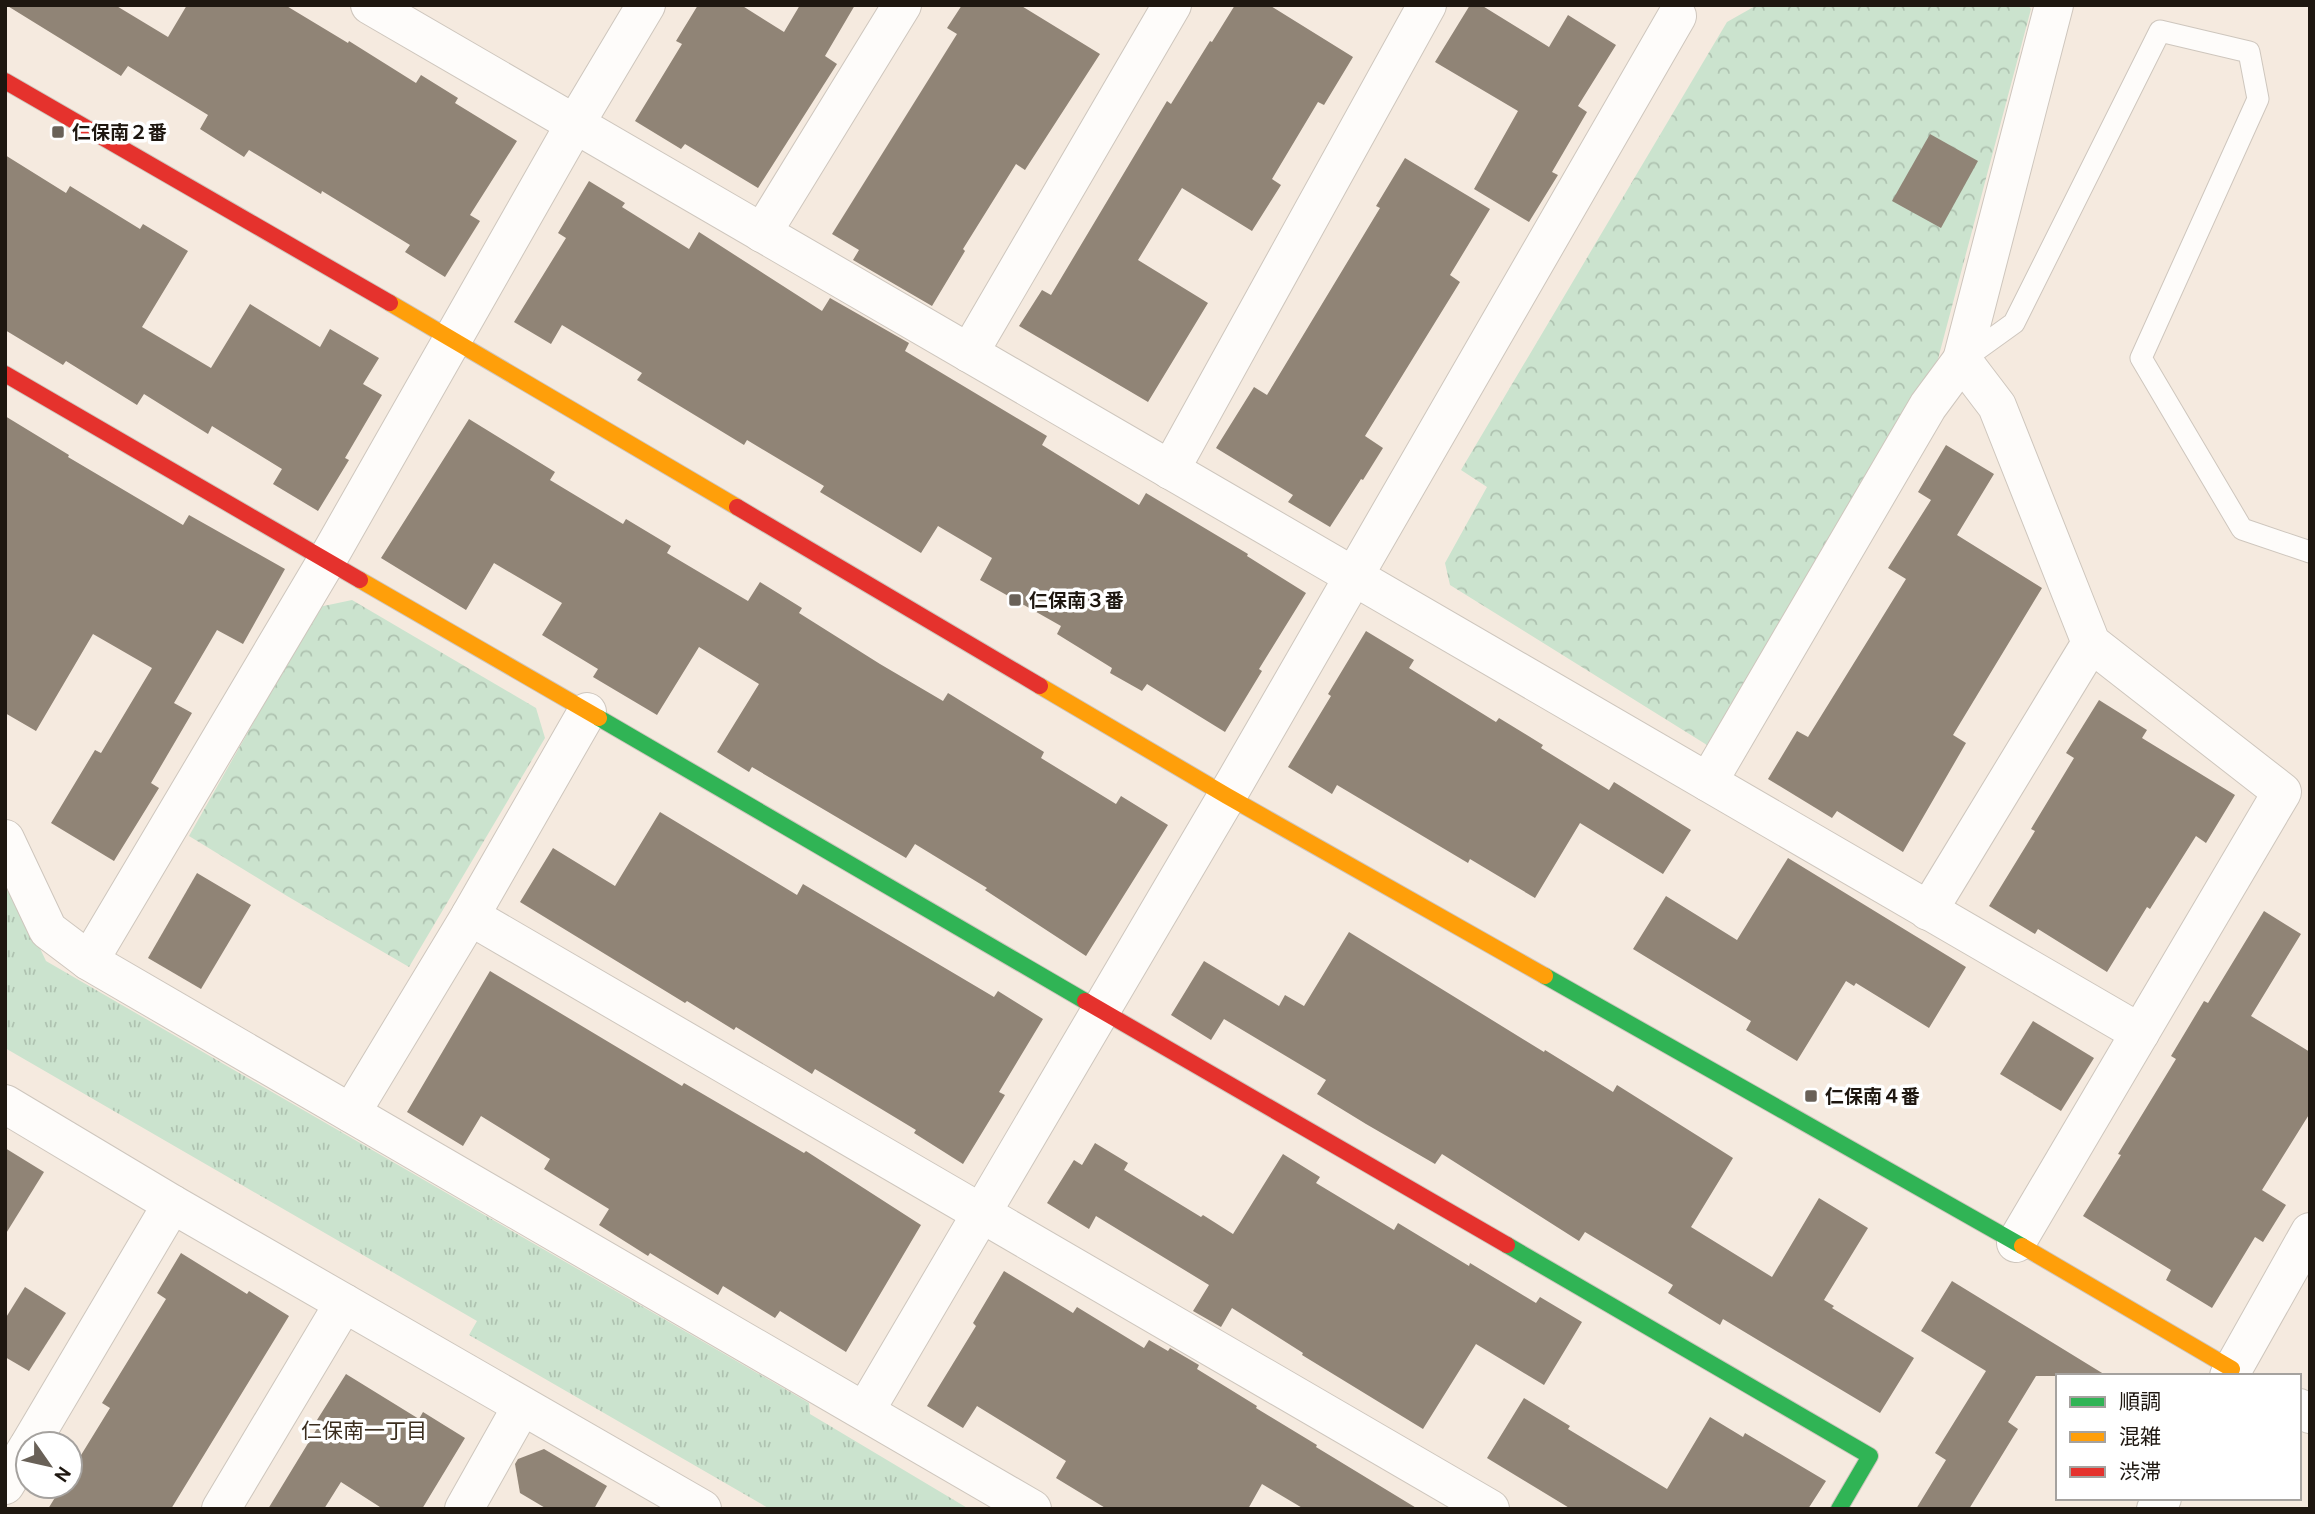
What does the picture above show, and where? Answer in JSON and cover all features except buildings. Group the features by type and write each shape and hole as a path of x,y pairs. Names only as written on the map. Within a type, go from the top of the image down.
{"street":[{"path":"89,961 327,560 575,124 646,5"},
{"path":"762,233 902,5"},
{"path":"968,353 1172,5"},
{"path":"1170,470 1427,5"},
{"path":"1708,782 1928,406 1962,360 2054,5"},
{"path":"375,7 2140,1033"},
{"path":"865,1411 1227,796 1679,9"},
{"path":"5,81 453,340 1227,796 2015,1243 2235,1374 2310,1232"},
{"path":"1962,360 1997,406 2091,643 2281,792 2015,1243"},
{"path":"5,374 1870,1456 1839,1509"},
{"path":"1928,911 2091,643"},
{"path":"351,1113 470,916 587,712"},
{"path":"5,839 47,930 89,961 1032,1509"},
{"path":"470,916 1490,1509"},
{"path":"5,1104 172,1204 702,1509"},
{"path":"38,1430 172,1204"},
{"path":"222,1509 344,1303"},
{"path":"470,1506 523,1406"}],"lane":[{"path":"1962,360 2014,323 2160,31 2249,52 2258,99 2141,358 2242,529 2310,552"}],"green space":[{"path":"1757,5 2028,5 2031,9 1938,359 1707,745 1450,585 1445,563 1487,487 1461,470 1727,22"},
{"path":"352,600 536,708 545,738 409,967 189,836 319,607"},
{"path":"5,875 46,961 809,1403 810,1414 969,1509 770,1509 469,1335 477,1321 5,1048"}],"traffic: fast":[{"path":"599,718 1085,1001"},
{"path":"1545,976 2022,1246"},
{"path":"1507,1245 1870,1456 1839,1509"}],"traffic: slow":[{"path":"390,303 737,507"},
{"path":"360,580 599,718"},
{"path":"1040,686 1227,796 1545,976"},
{"path":"2022,1246 2232,1369"}],"traffic: jam":[{"path":"5,81 390,303"},
{"path":"5,374 360,580"},
{"path":"737,507 1040,686"},
{"path":"1085,1001 1507,1245"}],"place":[{"name":"仁保南２番","path":"58,132"},
{"name":"仁保南３番","path":"1015,600"},
{"name":"仁保南４番","path":"1811,1096"}],"district":[{"name":"仁保南一丁目","path":"364,1431"}]}
